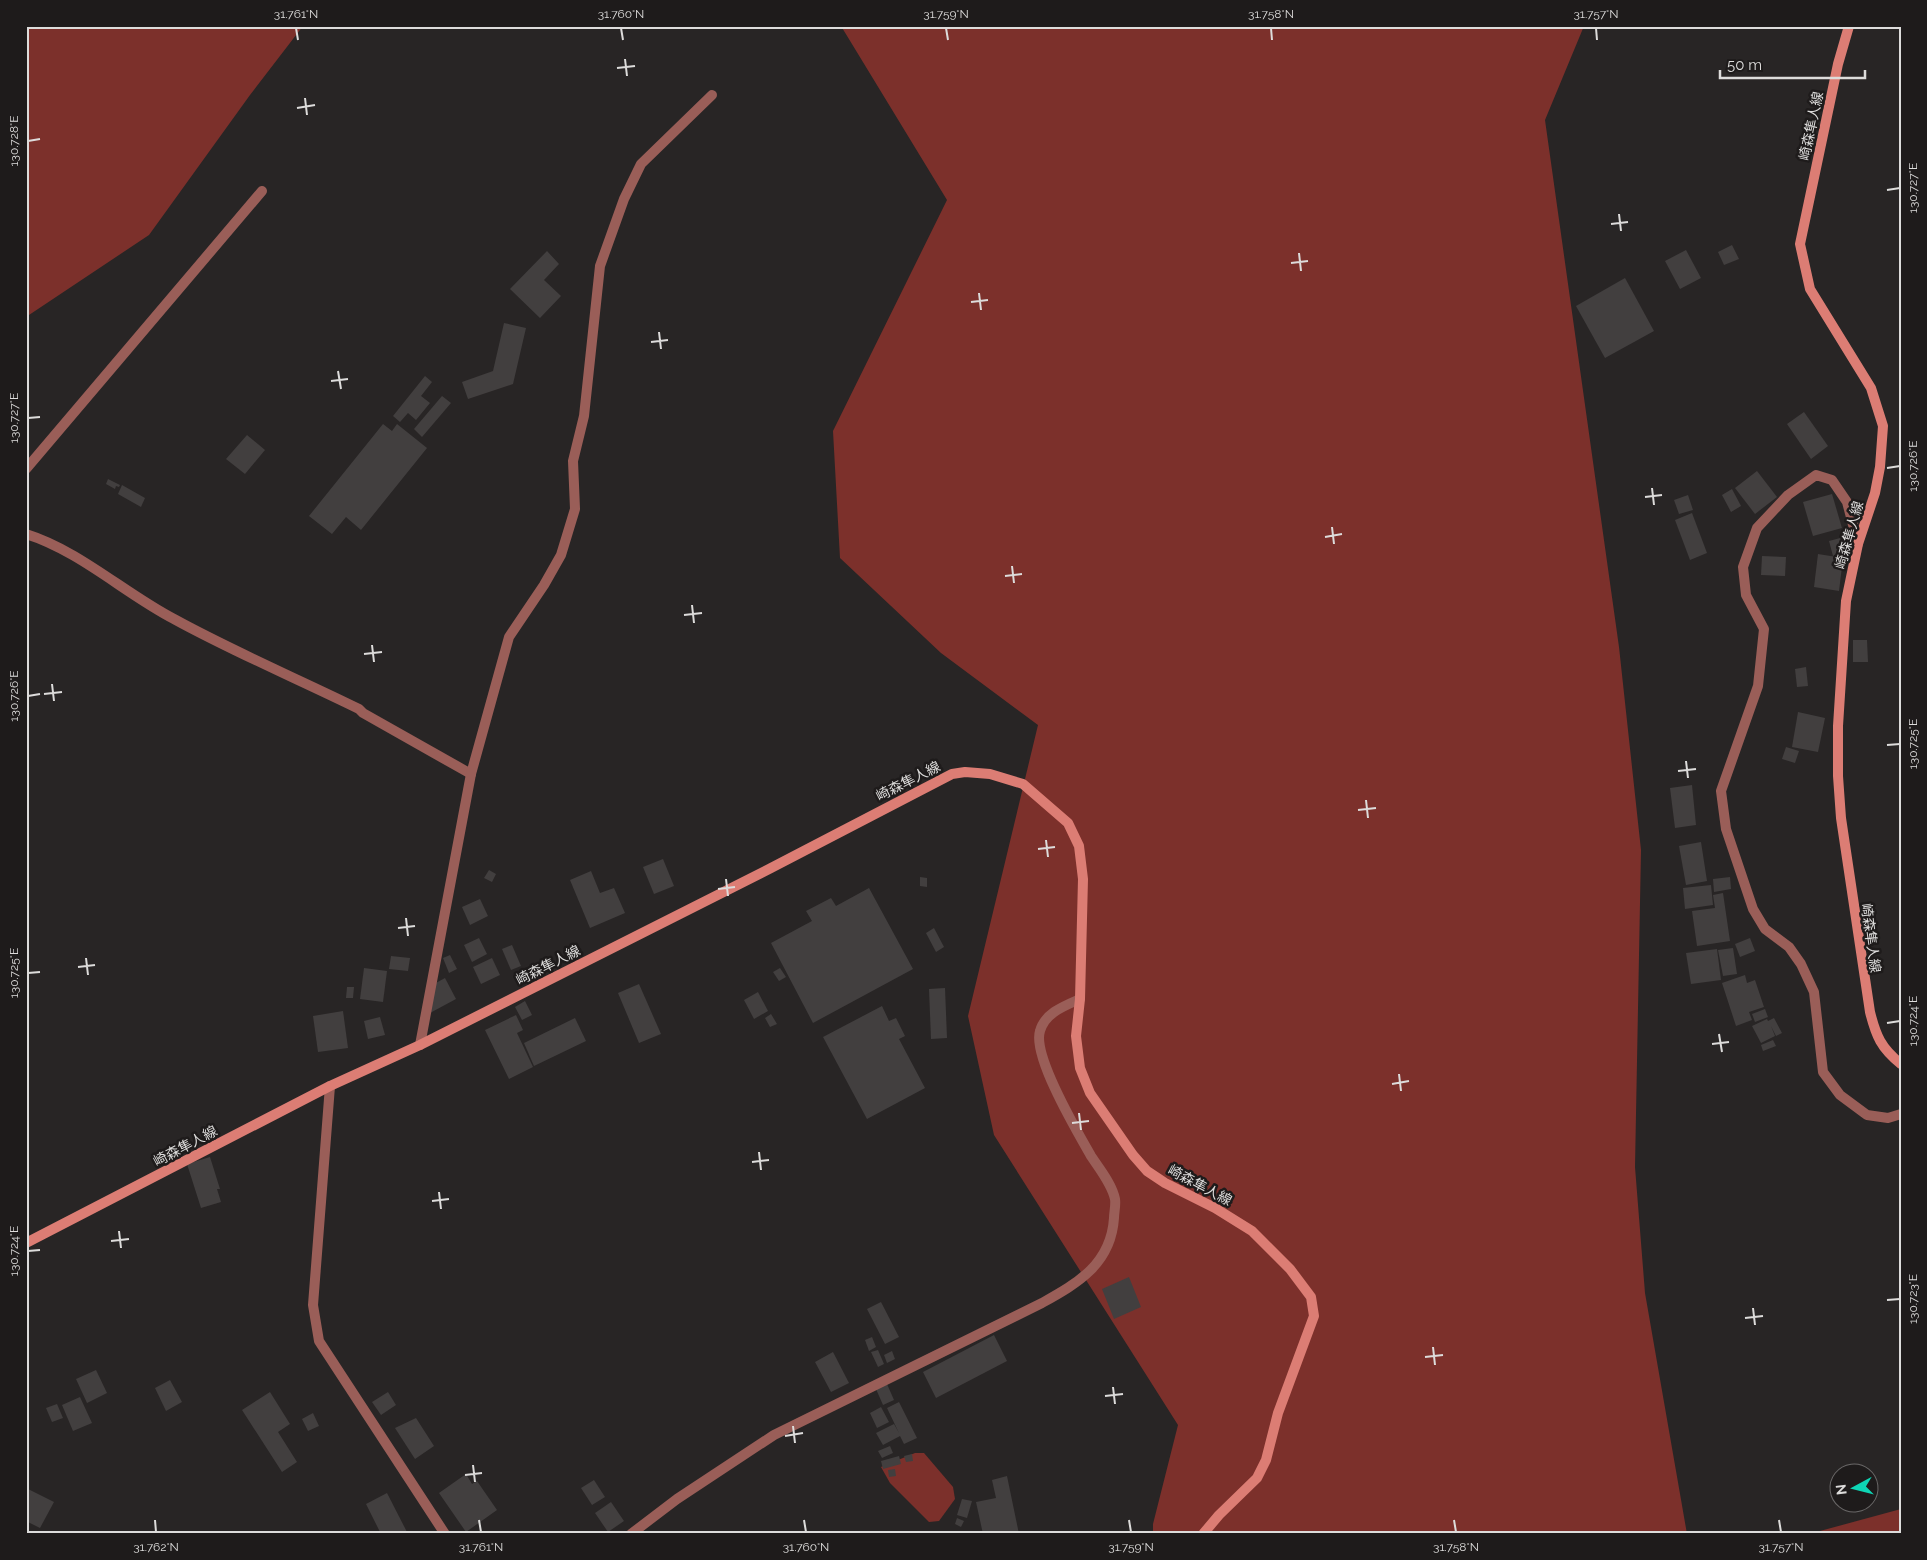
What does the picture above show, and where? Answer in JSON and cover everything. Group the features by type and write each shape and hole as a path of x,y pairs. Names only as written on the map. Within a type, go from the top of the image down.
{"main road":[{"name":"崎森隼人線","path":"1849,26 1838,64 1800,244 1810,289 1871,388 1883,426 1880,467 1875,492 1858,544 1846,601 1840,667 1838,776 1841,818 1870,1012 1876,1036 1890,1055 1901,1064"},
{"name":"崎森隼人線","path":"26,1243 330,1086 420,1044 771,868 952,774 965,772 990,774 1023,784 1068,823 1079,846 1083,879 1080,999 1076,1036 1080,1068 1090,1092 1132,1155 1147,1170 1165,1183 1215,1208 1252,1231 1290,1269 1311,1298 1314,1316 1278,1412 1266,1460 1257,1478 1219,1514 1202,1534"}],"street":[{"path":"420,1044 471,774 509,637 544,585 561,555 575,509 573,461 584,416 600,266 624,199 641,164 712,96"},
{"path":"26,469 262,191"},
{"path":"1858,544 1847,502 1832,480 1816,475 1788,495 1757,528 1743,567 1746,595 1764,629 1758,686 1721,791 1726,828 1753,909 1765,929 1789,947 1797,958 1814,992 1823,1072 1840,1095 1867,1115 1888,1118 1901,1114"},
{"path":"26,534 42,539 75,558 173,619 359,709 471,774"},
{"path":"631,1534 677,1498 774,1435 1042,1303 1067,1289 1090,1272 1102,1256 1112,1236 1115,1199 1075,1128 1041,1057 1039,1032 1046,1020 1059,1008 1080,999"},
{"path":"330,1086 313,1305 319,1341 445,1534"}],"shaded area":[{"path":"26,26 303,26 250,95 149,235 26,317"},
{"path":"841,26 1584,26 1545,120 1619,647 1641,850 1635,1167 1645,1293 1687,1534 1153,1534 1153,1524 1178,1425 994,1135 968,1016 1038,725 941,653 840,558 833,431 947,200"},
{"path":"915,1453 924,1453 953,1487 955,1499 939,1521 929,1522 890,1483 881,1467"},
{"path":"1901,1509 1901,1534 1809,1534"}],"building":[{"path":"1732,245 1739,259 1724,265 1718,252"},
{"path":"1686,250 1701,278 1680,289 1665,261"},
{"path":"547,251 559,264 544,280 561,296 540,318 510,289"},
{"path":"1625,278 1654,331 1605,358 1576,306"},
{"path":"504,323 526,328 513,384 468,399 462,382 493,371"},
{"path":"425,376 432,382 421,396 430,403 416,420 408,413 400,422 393,416"},
{"path":"442,396 451,403 422,437 414,429"},
{"path":"1804,412 1828,446 1811,459 1787,424"},
{"path":"383,424 392,431 397,424 427,448 361,530 346,517 332,534 309,516"},
{"path":"247,435 265,450 245,474 226,459"},
{"path":"1757,471 1777,497 1755,514 1735,488"},
{"path":"108,479 120,485 119,487 116,486 115,489 106,484"},
{"path":"122,485 145,498 141,507 118,494"},
{"path":"1732,489 1741,506 1731,512 1722,495"},
{"path":"1832,494 1842,528 1813,536 1803,502"},
{"path":"1688,495 1693,510 1679,514 1674,500"},
{"path":"1692,513 1707,553 1690,560 1675,520"},
{"path":"1844,537 1848,552 1833,556 1829,541"},
{"path":"1818,554 1843,558 1839,591 1814,587"},
{"path":"1762,556 1786,557 1785,576 1761,575"},
{"path":"1853,640 1867,640 1868,662 1853,662"},
{"path":"1806,667 1808,686 1797,687 1795,669"},
{"path":"1798,712 1825,718 1818,752 1792,747"},
{"path":"1786,747 1799,751 1795,763 1782,759"},
{"path":"1692,785 1696,825 1675,828 1670,788"},
{"path":"1701,842 1707,881 1686,885 1679,846"},
{"path":"663,859 674,886 654,894 643,867"},
{"path":"489,870 496,874 492,882 484,878"},
{"path":"591,871 600,893 614,888 625,913 590,928 570,880"},
{"path":"920,877 927,878 927,887 920,886"},
{"path":"1730,877 1731,889 1714,892 1713,879"},
{"path":"1711,885 1713,905 1685,909 1683,888"},
{"path":"869,888 913,969 813,1023 771,943 812,921 806,911 831,898 836,906"},
{"path":"1723,893 1730,941 1697,946 1692,911 1715,908 1713,895"},
{"path":"480,899 488,916 470,925 462,907"},
{"path":"934,928 944,947 936,952 926,933"},
{"path":"479,938 487,954 472,962 464,945"},
{"path":"1750,938 1755,951 1740,957 1735,944"},
{"path":"512,945 521,966 511,970 502,949"},
{"path":"1733,948 1737,974 1723,976 1718,950"},
{"path":"1717,949 1721,980 1691,984 1686,953"},
{"path":"450,955 457,969 449,973 443,958"},
{"path":"391,956 410,958 408,971 389,969"},
{"path":"492,958 500,975 481,984 473,967"},
{"path":"364,968 387,971 383,1002 360,999"},
{"path":"780,968 786,977 779,981 773,972"},
{"path":"1745,975 1747,983 1755,980 1764,1007 1749,1012 1752,1020 1736,1026 1722,983"},
{"path":"445,978 456,999 430,1013 434,984"},
{"path":"639,984 661,1034 639,1043 618,993"},
{"path":"347,987 354,987 353,998 346,998"},
{"path":"945,988 947,1038 931,1039 929,989"},
{"path":"758,992 768,1011 754,1019 744,1000"},
{"path":"525,1001 532,1015 522,1020 515,1007"},
{"path":"882,1006 889,1021 896,1018 905,1036 899,1039 925,1088 867,1119 823,1037"},
{"path":"1765,1009 1768,1017 1755,1022 1752,1014"},
{"path":"343,1011 348,1048 318,1052 313,1016"},
{"path":"771,1014 777,1024 770,1027 765,1018"},
{"path":"516,1015 523,1030 517,1033 533,1067 509,1079 485,1030"},
{"path":"380,1017 385,1035 368,1039 364,1021"},
{"path":"575,1018 586,1041 534,1066 524,1043"},
{"path":"1774,1018 1782,1033 1776,1036 1771,1026 1775,1036 1761,1043 1752,1026"},
{"path":"1773,1040 1776,1046 1763,1051 1761,1045"},
{"path":"210,1157 220,1189 217,1189 221,1202 201,1208 187,1164"},
{"path":"1129,1277 1141,1307 1114,1319 1102,1289"},
{"path":"881,1302 899,1337 885,1344 867,1309"},
{"path":"994,1335 1007,1361 936,1398 923,1372"},
{"path":"872,1337 876,1347 869,1351 865,1340"},
{"path":"878,1350 884,1364 878,1367 871,1352"},
{"path":"892,1351 895,1359 887,1363 884,1355"},
{"path":"833,1352 849,1383 831,1392 815,1362"},
{"path":"96,1370 107,1393 87,1403 76,1379"},
{"path":"170,1380 182,1402 166,1411 155,1388"},
{"path":"887,1384 894,1400 883,1405 876,1389"},
{"path":"270,1392 290,1424 278,1432 297,1462 282,1472 242,1410"},
{"path":"388,1392 396,1405 381,1415 372,1402"},
{"path":"80,1397 92,1423 73,1431 62,1405"},
{"path":"899,1402 917,1438 904,1444 900,1436 883,1445 876,1433 894,1424 899,1433 887,1408"},
{"path":"57,1404 63,1418 52,1422 46,1408"},
{"path":"881,1407 889,1422 877,1428 870,1413"},
{"path":"313,1413 319,1426 308,1431 302,1419"},
{"path":"416,1418 434,1446 415,1459 395,1428"},
{"path":"890,1446 893,1453 882,1458 878,1451"},
{"path":"912,1454 913,1461 906,1462 904,1456"},
{"path":"899,1456 901,1464 883,1469 881,1461"},
{"path":"895,1469 896,1476 889,1477 888,1470"},
{"path":"466,1474 472,1484 477,1481 497,1510 466,1532 439,1493"},
{"path":"1007,1476 1019,1534 983,1534 976,1502 996,1498 992,1480"},
{"path":"594,1480 605,1497 592,1505 581,1488"},
{"path":"26,1488 54,1502 40,1528 26,1521"},
{"path":"387,1493 408,1534 381,1534 366,1504"},
{"path":"962,1499 972,1501 967,1518 957,1515"},
{"path":"611,1502 624,1521 608,1532 595,1513"},
{"path":"957,1518 964,1521 961,1527 955,1524"}]}
